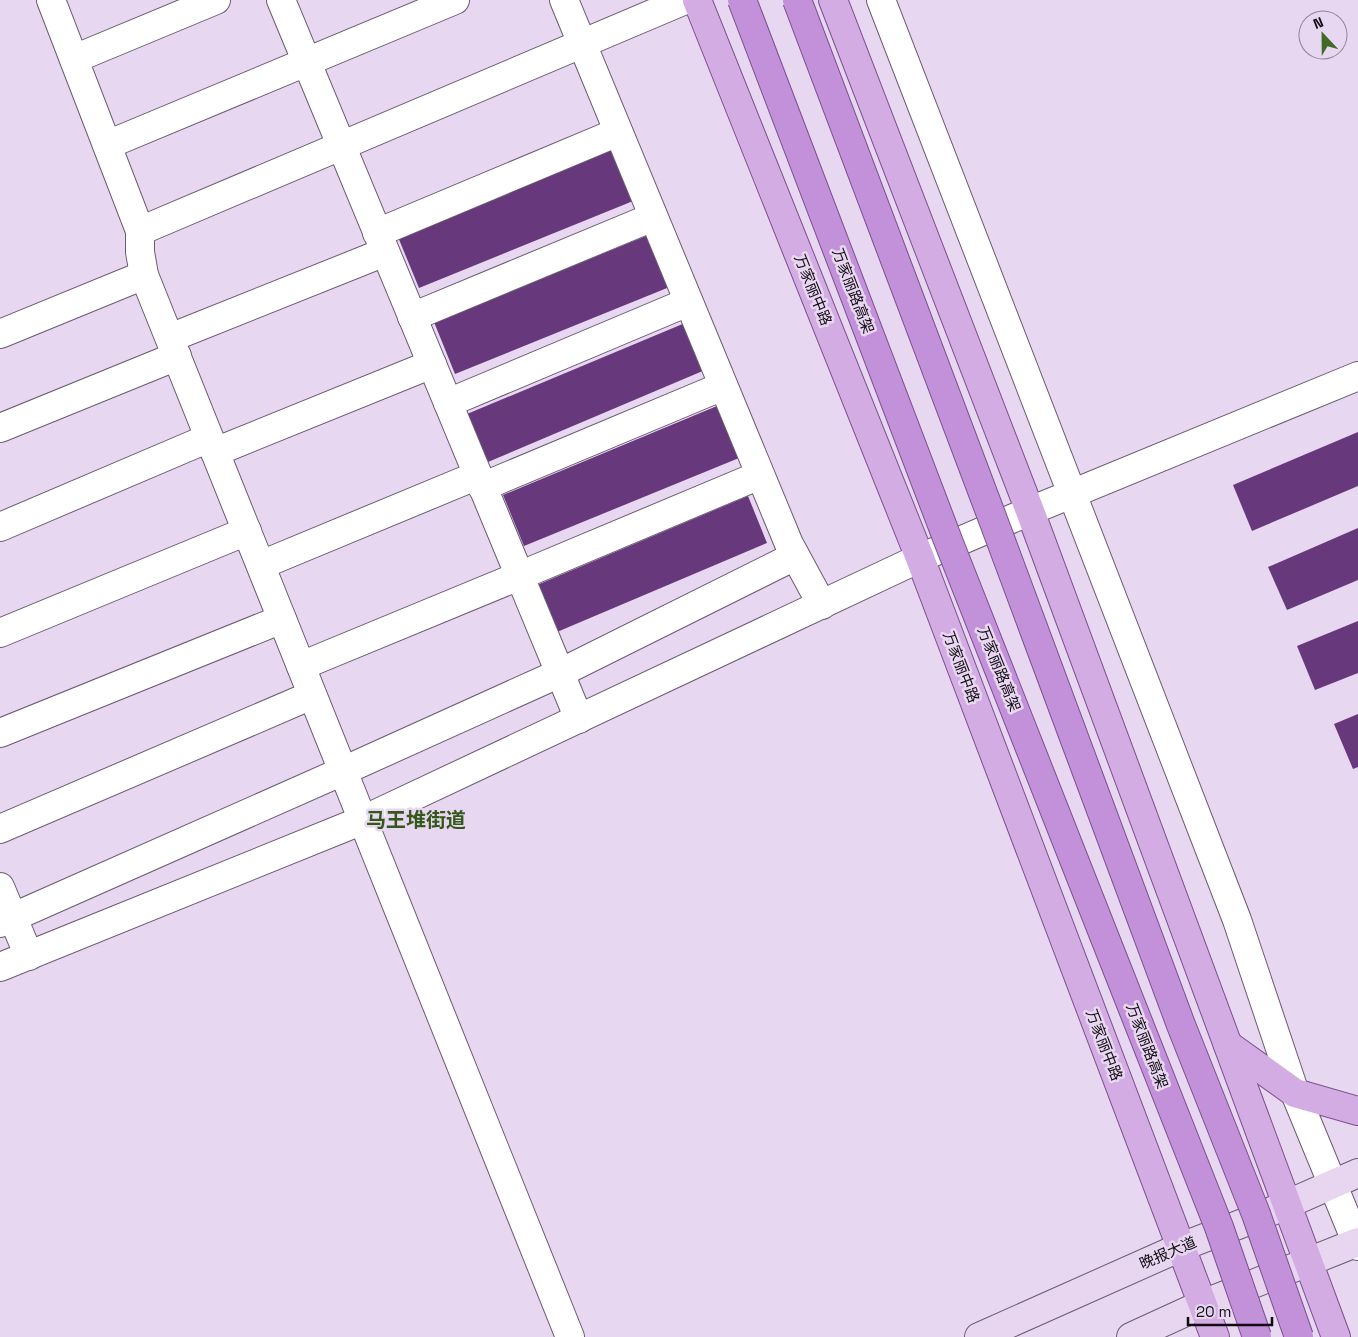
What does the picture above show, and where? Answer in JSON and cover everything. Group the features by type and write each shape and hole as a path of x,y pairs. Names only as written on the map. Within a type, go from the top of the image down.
{"highway":[{"name":"万家丽路高架","path":"742,0 949,543 1219,1228 1257,1337"},
{"path":"797,0 999,534 1181,1025 1256,1214 1299,1337"}],"main road":[{"name":"万家丽中路","path":"697,0 920,558 1215,1337"},
{"path":"833,0 1030,511 1336,1337"},
{"path":"1228,1045 1295,1093 1358,1111"},
{"name":"晚报大道","path":"979,1337 1180,1247 1288,1204 1358,1173"},
{"path":"1132,1337 1203,1304 1307,1262 1358,1244"}],"street":[{"path":"51,0 140,231 140,252 144,275 570,1337"},
{"path":"74,59 216,0"},
{"path":"281,0 579,719"},
{"path":"107,145 455,0"},
{"path":"564,0 760,475 795,556 822,605"},
{"path":"140,231 686,0"},
{"path":"881,0 1237,920 1295,1093 1358,1244"},
{"path":"0,428 173,347 381,242 618,132"},
{"path":"412,317 654,217"},
{"path":"0,334 144,275"},
{"path":"448,403 688,302"},
{"path":"0,527 212,445 432,364"},
{"path":"0,967 363,820 920,558 1358,376"},
{"path":"261,565 723,386"},
{"path":"301,666 760,475"},
{"path":"0,633 247,531"},
{"path":"6,920 343,772 560,673 795,556"},
{"path":"0,733 282,618"},
{"path":"0,829 312,695"},
{"path":"0,887 6,920 29,956"}],"building":[{"path":"617,147 638,199 419,288 398,237"},
{"path":"651,234 672,286 455,374 434,322"},
{"path":"685,323 705,370 488,462 467,414"},
{"path":"717,406 739,458 524,546 503,495"},
{"path":"1358,432 1358,486 1252,531 1233,485"},
{"path":"748,496 767,543 557,632 537,585"},
{"path":"1358,528 1358,580 1287,610 1268,567"},
{"path":"1358,621 1358,673 1315,690 1297,646"},
{"path":"1358,714 1358,767 1353,769 1334,724"}],"district":[{"name":"马王堆街道","path":"416,820"}]}
